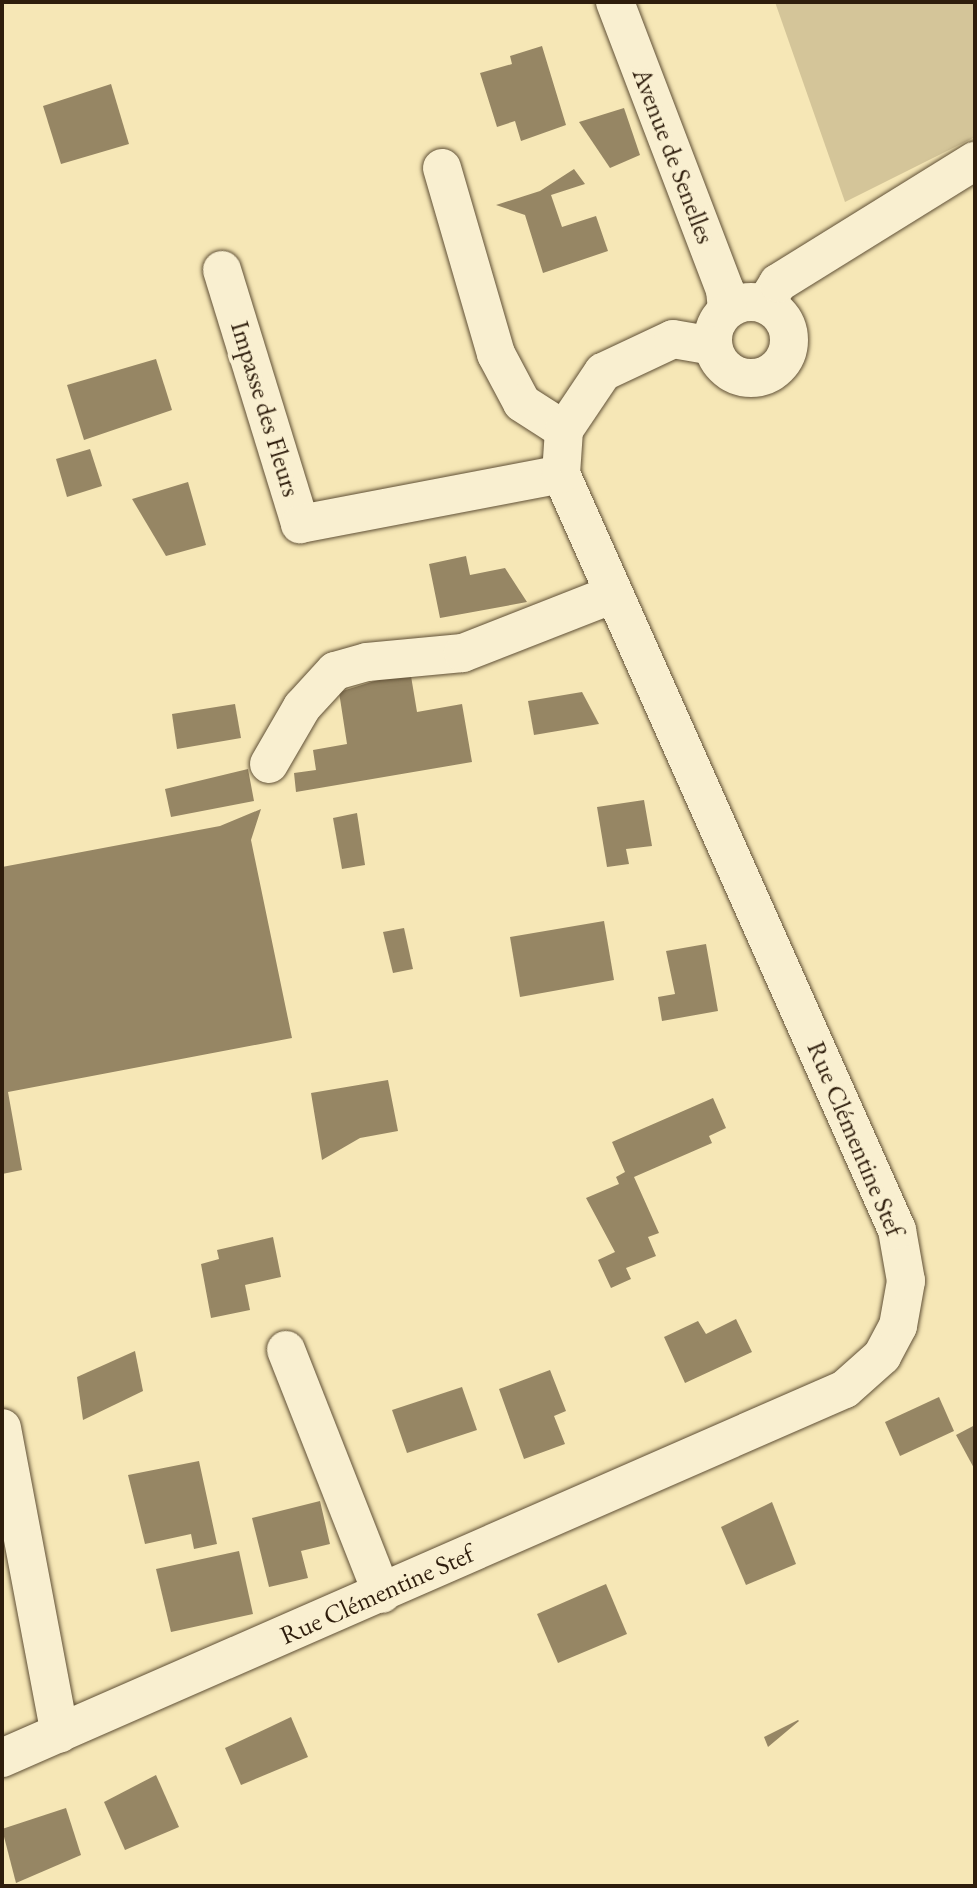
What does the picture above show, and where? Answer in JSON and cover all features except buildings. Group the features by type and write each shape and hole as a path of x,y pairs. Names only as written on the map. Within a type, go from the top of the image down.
{"street":[{"name":"Avenue de Senelles","path":"615,2 725,290 727,310"},
{"path":"765,304 778,283 975,161"},
{"path":"442,168 496,354 522,403 564,430 603,372 673,339 713,346"},
{"name":"Impasse des Fleurs","path":"222,270 300,524 561,474"},
{"path":"752,302 765,304 777,312 789,335 789,348 775,370 750,379 737,376 725,369 713,346 713,332 727,310 752,302"},
{"name":"Rue Clémentine Stef","path":"2,1758 845,1389 882,1356 898,1326 906,1281 897,1230 611,595 561,474 564,430"},
{"path":"269,764 302,707 335,671 367,662 463,653 611,595"},
{"path":"286,1350 382,1594"},
{"path":"2,1428 60,1734"}],"shaded area":[{"path":"775,2 975,2 975,137 845,202"}]}
